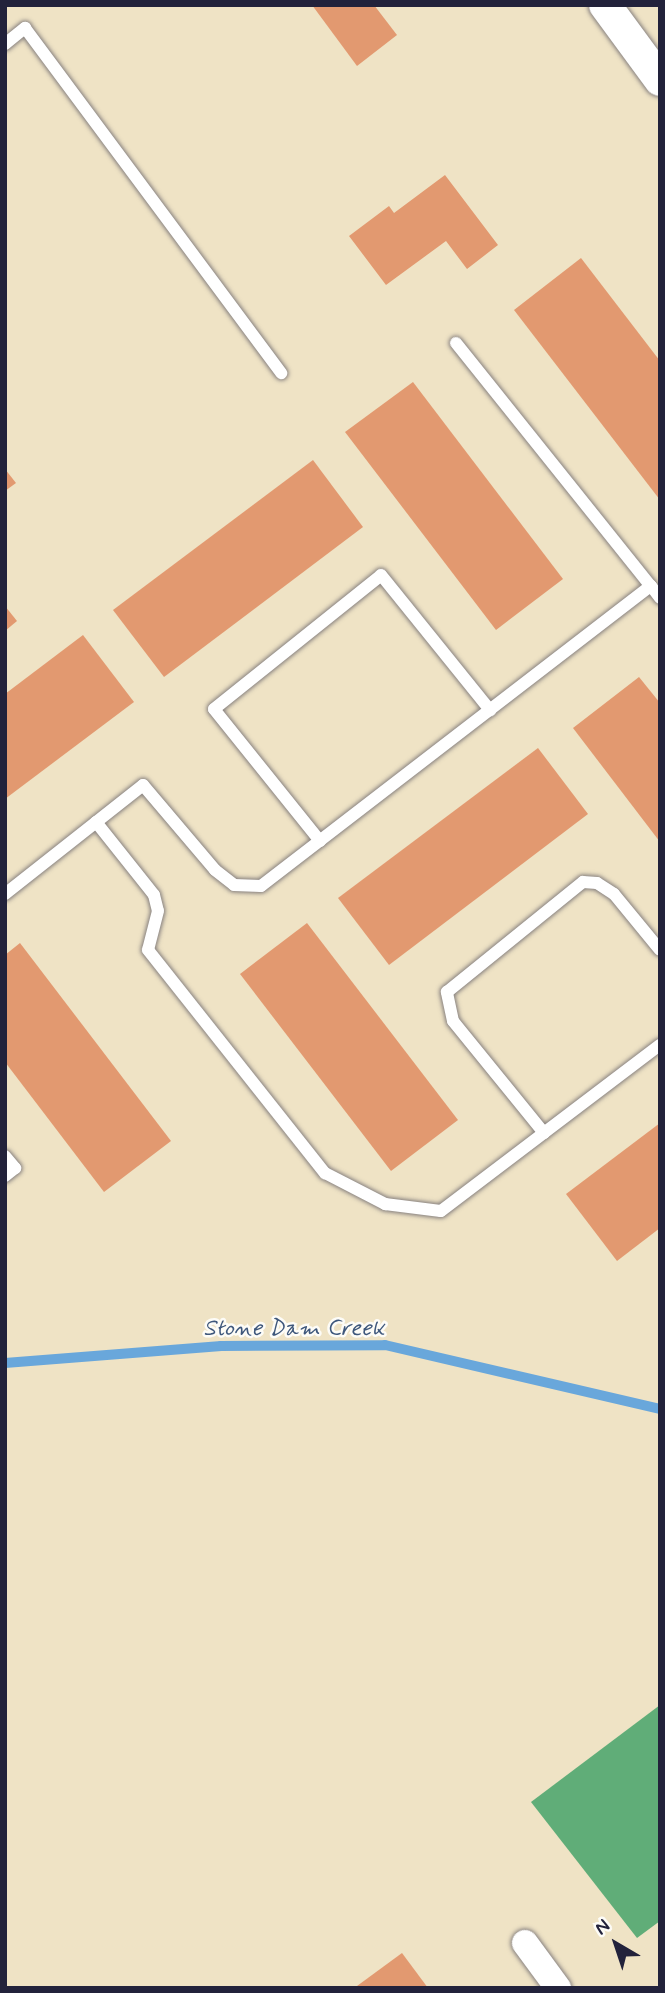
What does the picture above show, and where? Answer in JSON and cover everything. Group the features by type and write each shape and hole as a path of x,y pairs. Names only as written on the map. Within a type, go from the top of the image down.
{"street":[{"path":"605,5 660,80"},
{"path":"525,1943 558,1988"}],"lane":[{"path":"5,44 25,28 281,373"},
{"path":"456,343 660,598"},
{"path":"320,841 214,709 382,575 490,710"},
{"path":"5,894 143,785 215,870 234,885 261,886 651,586"},
{"path":"96,822 154,895 158,911 148,950 325,1173 385,1204 441,1211 660,1045"},
{"path":"544,1133 453,1021 447,992 583,882 597,883 614,894 660,950"},
{"path":"5,1156 15,1168 5,1176"}],"green space":[{"path":"660,1705 660,1921 637,1938 531,1802"}],"building":[{"path":"312,5 374,5 397,35 357,66"},
{"path":"445,175 498,245 467,269 446,241 386,285 349,236 389,206 394,213"},
{"path":"581,258 660,361 660,500 514,310"},
{"path":"413,382 563,579 496,630 345,432"},
{"path":"313,460 363,527 164,677 113,610"},
{"path":"5,469 16,483 5,491"},
{"path":"5,606 17,621 5,631"},
{"path":"83,635 134,702 5,799 5,694"},
{"path":"639,677 660,703 660,842 573,728"},
{"path":"538,748 588,814 389,965 338,898"},
{"path":"307,923 458,1120 391,1171 240,974"},
{"path":"20,943 171,1141 104,1192 5,1062 5,955"},
{"path":"660,1123 660,1228 617,1261 566,1194"},
{"path":"402,1953 428,1988 358,1988 357,1986"}],"waterway":[{"name":"Stone Dam Creek","path":"5,1363 221,1346 385,1345 660,1409"}]}
